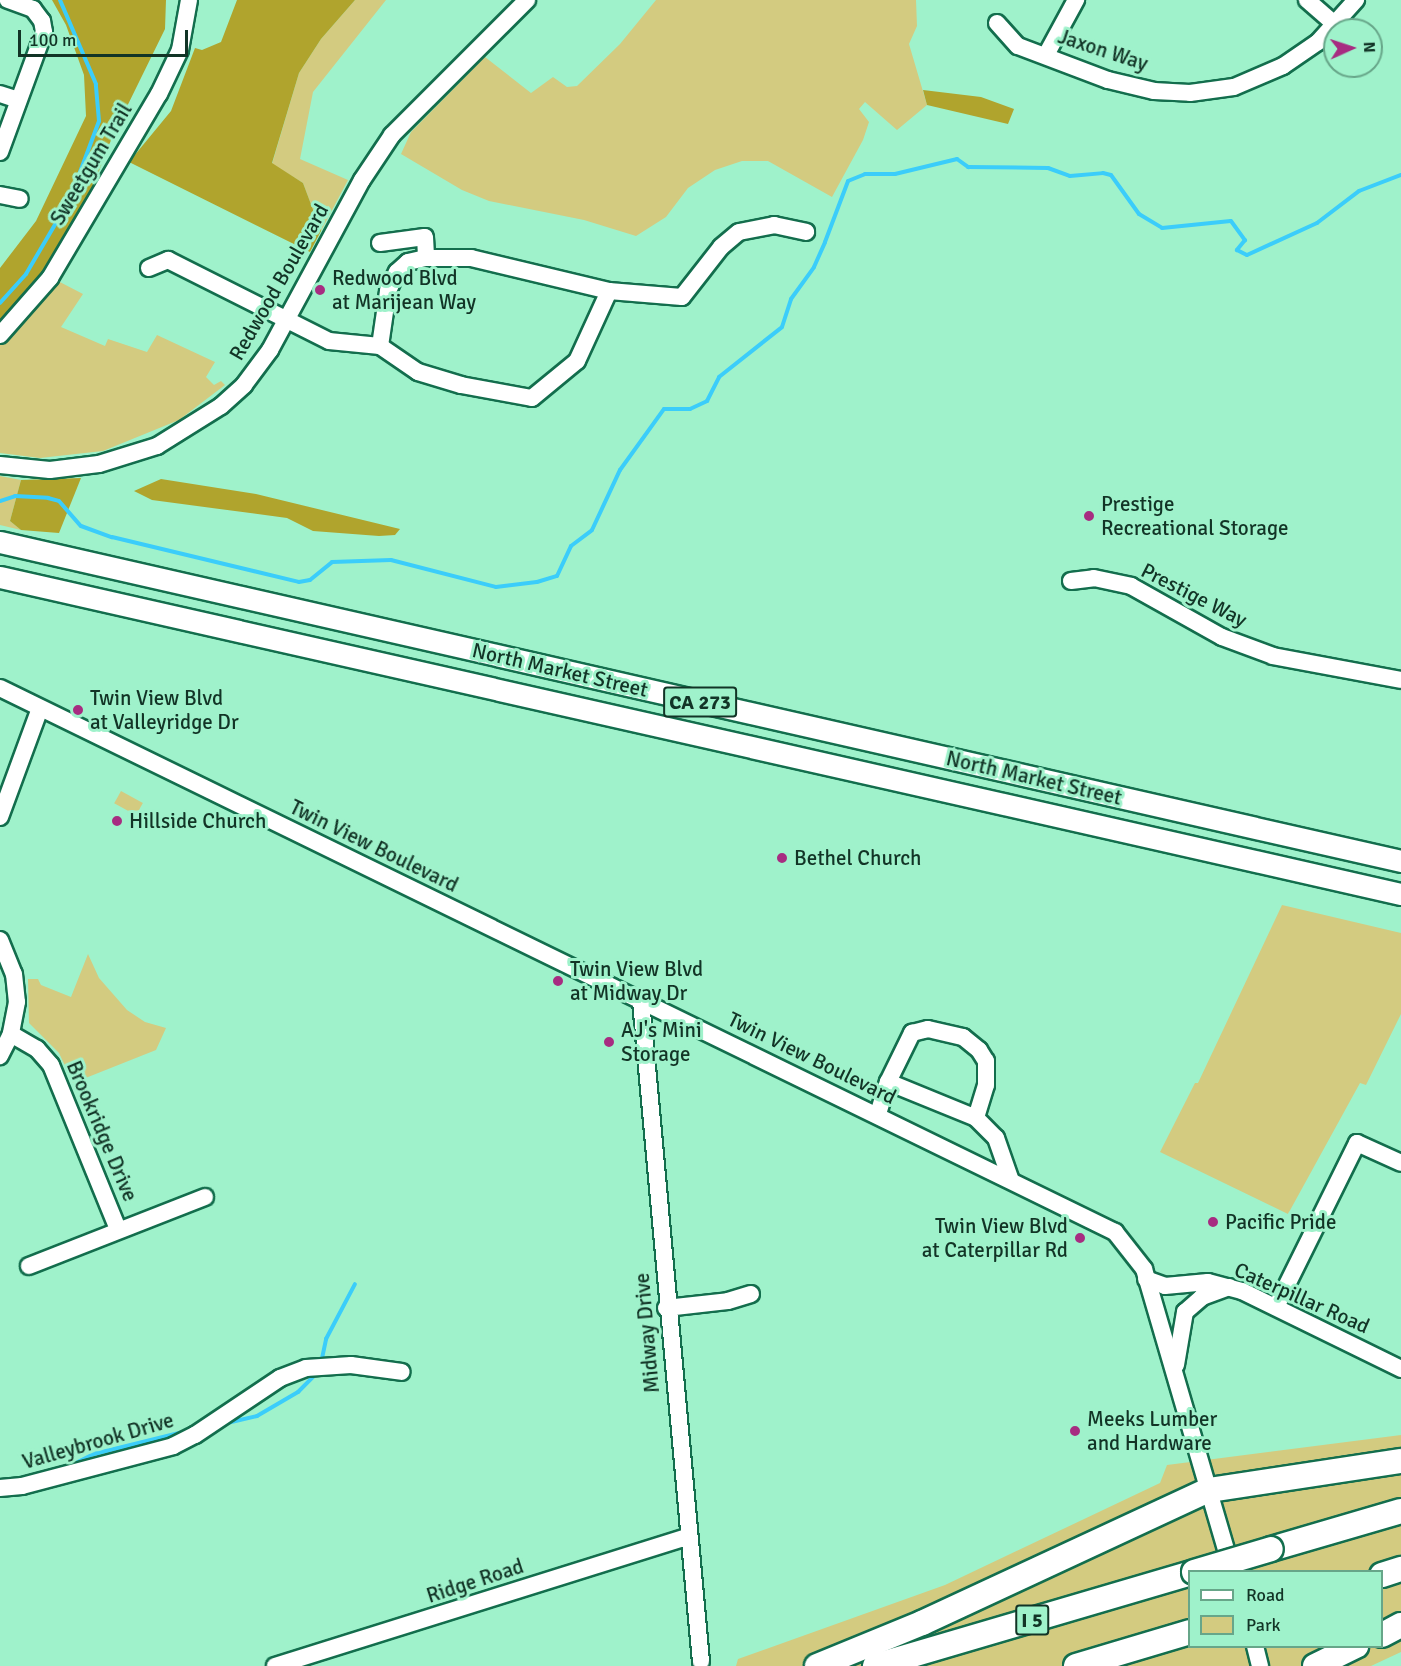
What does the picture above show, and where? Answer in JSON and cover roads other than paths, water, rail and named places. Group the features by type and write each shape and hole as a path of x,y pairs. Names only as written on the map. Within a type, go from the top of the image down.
{"highway":[{"path":"817,1666 922,1623 1209,1490 1401,1461"},
{"path":"1201,1570 1401,1510"},
{"path":"1383,1575 1401,1569"},
{"name":"I 5","path":"875,1666 1188,1573"},
{"path":"1383,1635 1401,1626"},
{"path":"1076,1666 1188,1633"},
{"path":"1315,1666 1354,1648"}],"main road":[{"name":"North Market Street","path":"0,543 1401,861"},
{"name":"North Market Street","path":"0,577 1401,894"}],"street":[{"path":"0,152 44,32 42,21 33,9 8,0"},
{"name":"Sweetgum Trail","path":"0,335 50,279 159,94 180,50 189,0"},
{"name":"Redwood Boulevard","path":"0,465 72,469 157,446 209,416 244,385 287,320 362,180 392,135 526,0"},
{"path":"1046,55 1076,0"},
{"path":"1307,0 1328,18"},
{"name":"Jaxon Way","path":"1342,18 1356,0"},
{"name":"Jaxon Way","path":"997,23 1012,43 1130,86 1154,91 1208,92 1234,87 1283,66 1323,35"},
{"path":"0,94 18,100"},
{"path":"0,195 20,199"},
{"path":"380,346 388,291 397,273 408,262 426,258 471,258 609,291 682,297 721,248 739,232 774,225 806,232"},
{"path":"380,243 425,237 426,258"},
{"path":"149,268 168,260 329,341 380,346 418,372 461,385 532,398 577,361 609,291"},
{"name":"Prestige Way","path":"1071,581 1094,578 1131,586 1222,638 1273,656 1401,680"},
{"name":"Twin View Boulevard","path":"0,688 641,1001 1010,1178 1115,1232 1138,1259 1146,1279 1232,1570"},
{"path":"0,818 40,708"},
{"path":"0,940 16,986 11,1034 0,1056"},
{"name":"Midway Drive","path":"641,1001 666,1308 701,1661"},
{"path":"878,1114 888,1082 912,1033 928,1029 963,1037 980,1050 986,1061 986,1085 976,1118"},
{"name":"Brookridge Drive","path":"11,1034 37,1049 51,1065 118,1229"},
{"path":"888,1082 976,1118 996,1138 1010,1178"},
{"path":"1276,1307 1357,1143 1401,1164"},
{"path":"29,1266 118,1229 205,1197"},
{"name":"Caterpillar Road","path":"1146,1279 1165,1286 1208,1282 1229,1287 1276,1307 1401,1369"},
{"path":"1178,1389 1177,1346 1185,1312 1202,1297 1229,1287"},
{"path":"666,1308 728,1301 751,1294"},
{"name":"Valleybrook Drive","path":"0,1488 22,1486 173,1446 195,1435 280,1378 306,1368 351,1365 402,1371"},
{"name":"Ridge Road","path":"275,1666 689,1536"},
{"path":"1255,1648 1260,1666"}],"waterway":[{"path":"0,303 26,274 70,199 99,121 96,84 60,0"},
{"path":"0,501 15,496 48,498 59,501 81,526 112,537 299,582 310,580 332,562 391,560 496,587 537,582 557,576 571,546 592,530 620,470 664,409 690,409 707,401 719,377 782,327 791,299 814,267 848,181 865,174 895,174 957,159 968,167 1048,168 1070,176 1103,173 1111,175 1139,214 1162,228 1231,221 1245,240 1237,250 1247,255 1317,223 1359,191 1401,175"},
{"path":"321,1363 326,1339 355,1284"},
{"path":"227,1423 257,1416 298,1392 318,1372"},
{"path":"74,1464 94,1454 187,1431"}],"place":[{"name":"Redwood Blvd at Marijean Way","path":"320,290"},
{"name":"Prestige Recreational Storage","path":"1089,516"},
{"name":"Twin View Blvd at Valleyridge Dr","path":"78,710"},
{"name":"Hillside Church","path":"117,821"},
{"name":"Bethel Church","path":"782,858"},
{"name":"Twin View Blvd at Midway Dr","path":"558,981"},
{"name":"AJ's Mini Storage","path":"609,1042"},
{"name":"Pacific Pride","path":"1213,1222"},
{"name":"Twin View Blvd at Caterpillar Rd","path":"1080,1238"},
{"name":"Meeks Lumber and Hardware","path":"1075,1431"}]}
